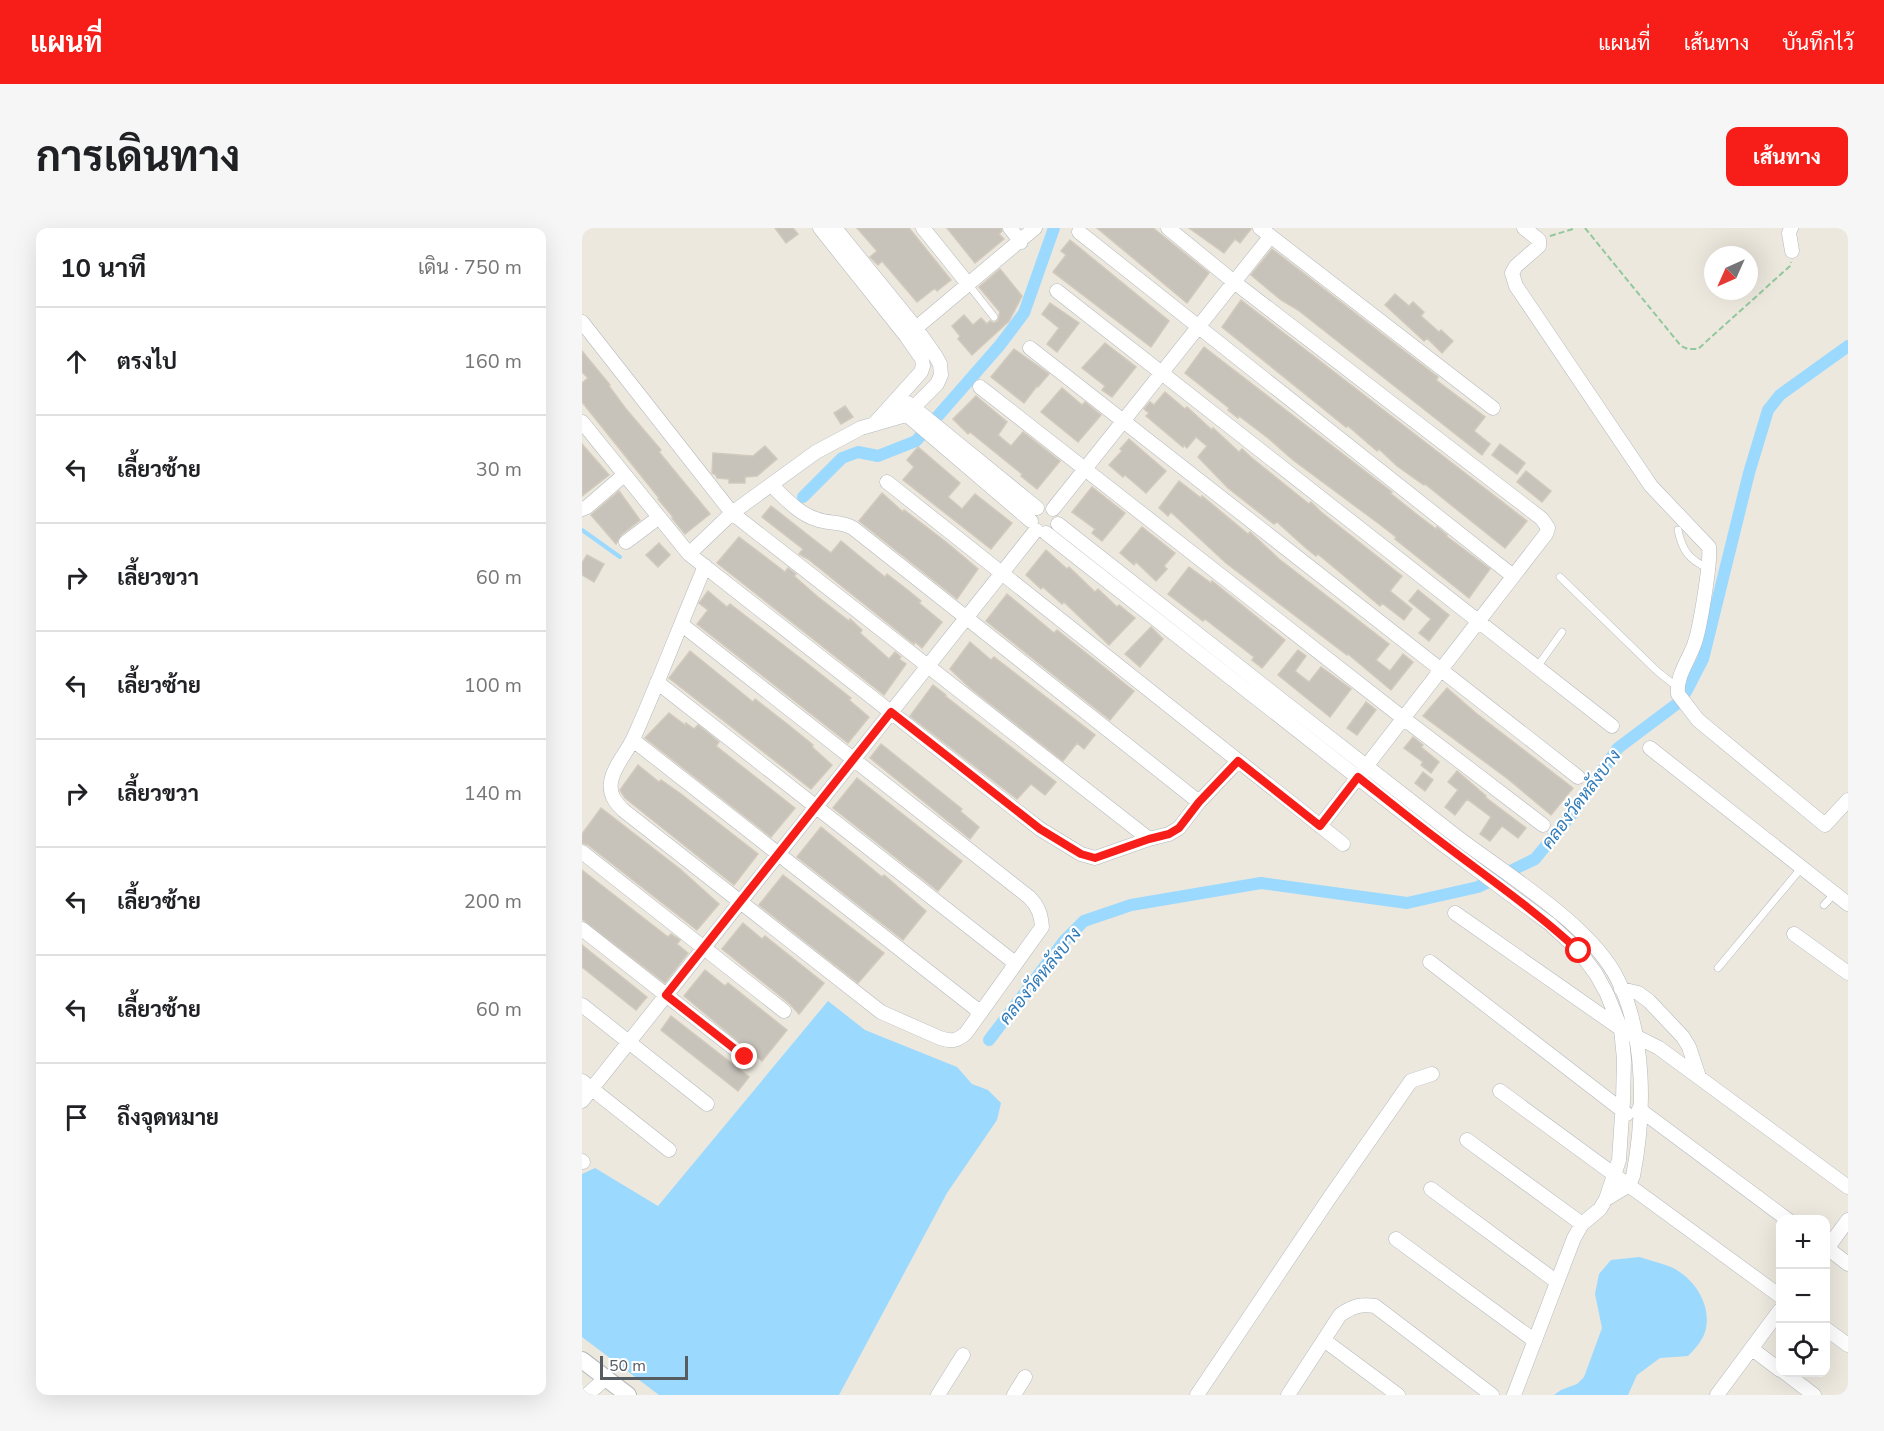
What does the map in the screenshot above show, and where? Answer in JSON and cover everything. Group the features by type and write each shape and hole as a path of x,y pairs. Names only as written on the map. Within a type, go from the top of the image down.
{"street":[{"path":"689,554 732,513 816,452 861,428 909,411 937,384 941,375 940,364 935,355 911,332 835,234 820,228"},
{"path":"923,228 968,284"},
{"path":"1010,228 1021,242"},
{"path":"911,332 1035,228"},
{"path":"1168,228 1234,282 1542,519 1548,528 1546,534 1514,576 1320,826"},
{"path":"1524,228 1539,240 1539,246 1516,266 1512,273 1516,286 1651,486 1706,542 1710,551 1698,633 1678,691 1690,711 1825,825 1848,800"},
{"path":"1791,228 1789,233 1792,251"},
{"path":"1079,232 1514,576"},
{"path":"1053,509 1234,282 1265,232 1493,408"},
{"path":"1058,291 1612,726"},
{"path":"582,322 732,513 1149,839"},
{"path":"875,423 921,372 922,358 911,332"},
{"path":"1030,348 1578,777"},
{"path":"980,387 1543,825"},
{"path":"896,399 1037,523 1202,656 1362,771"},
{"path":"582,422 689,554 1040,829 1081,854 1095,858 1169,834 1179,828 1199,802 1238,761"},
{"path":"582,509 624,475"},
{"path":"887,482 1343,844"},
{"path":"771,485 800,511 816,519 846,524 853,528 1199,802"},
{"path":"582,1101 587,1085 629,1042 1003,572 1037,523 1045,506 1053,509 1058,516 1058,524 1053,531 1037,523"},
{"path":"626,542 658,518"},
{"path":"1058,524 1210,643 1362,771 1450,840 1555,918 1589,940 1606,961 1621,989 1637,1037 1639,1059 1639,1116 1635,1164 1629,1185 1606,1199"},
{"path":"681,624 1037,905 1042,927 966,1033 958,1040 950,1041 881,1012 615,802 610,791 611,780 633,740 681,624 705,566"},
{"path":"1202,656 1210,643"},
{"path":"657,682 1015,963"},
{"path":"633,740 980,1012"},
{"path":"1650,748 1803,866 1848,904"},
{"path":"582,852 784,1011"},
{"path":"1455,913 1621,1029 1659,1048 1848,1187"},
{"path":"1514,1395 1574,1238 1582,1224 1600,1209 1606,1199 1618,1160 1624,1059 1621,1029 1596,974 1555,918"},
{"path":"582,930 745,1057"},
{"path":"1794,934 1848,973"},
{"path":"1430,962 1622,1111 1639,1116 1781,1215"},
{"path":"1621,989 1633,991 1644,997 1683,1037 1689,1047 1699,1077"},
{"path":"582,1005 707,1104"},
{"path":"1197,1395 1411,1081 1432,1074"},
{"path":"587,1085 669,1150"},
{"path":"1500,1091 1776,1293"},
{"path":"1467,1140 1582,1224"},
{"path":"1431,1189 1557,1282"},
{"path":"1830,1243 1848,1221"},
{"path":"1396,1239 1534,1341"},
{"path":"1830,1251 1848,1264"},
{"path":"1290,1394 1340,1315 1360,1304 1375,1306 1492,1395"},
{"path":"1717,1395 1776,1316"},
{"path":"1830,1332 1848,1345"},
{"path":"1324,1340 1398,1395"},
{"path":"1752,1349 1776,1367"},
{"path":"938,1395 963,1355"},
{"path":"582,1360 628,1395"},
{"path":"1014,1395 1025,1377"},
{"path":"1790,1377 1814,1395"},
{"path":"587,1395 606,1378"}],"lane":[{"path":"968,284 994,316"},
{"path":"1678,530 1685,553 1696,563 1707,568"},
{"path":"1560,577 1678,691"},
{"path":"1537,667 1562,632"},
{"path":"1718,968 1803,866"},
{"path":"1824,905 1835,893"}],"path":[{"path":"1539,240 1576,228"},
{"path":"1585,228 1682,345 1688,349 1698,349 1791,266 1792,251"}],"water":[{"path":"828,1001 865,1030 957,1067 972,1084 988,1090 1001,1103 997,1120 947,1193 839,1395 659,1395 582,1337 582,1174 595,1168 658,1206"},
{"path":"1639,1257 1679,1271 1693,1284 1706,1309 1706,1328 1702,1340 1688,1356 1660,1358 1637,1375 1628,1395 1554,1395 1577,1384 1584,1377 1602,1328 1595,1294 1599,1274 1611,1260"}],"building":[{"path":"775,228 793,228 798,234 786,243"},
{"path":"857,228 909,228 951,280 937,291 935,288 917,302 882,261 878,265 870,257 877,251"},
{"path":"947,228 1001,228 1002,231 999,234 1004,239 975,263"},
{"path":"1097,228 1153,228 1209,273 1187,303"},
{"path":"1189,228 1251,229 1240,243 1235,239 1224,253"},
{"path":"1070,240 1169,321 1151,347 1053,272 1066,255 1061,251"},
{"path":"1272,249 1438,377 1436,380 1485,417 1474,431 1490,444 1482,455 1251,275"},
{"path":"1000,269 1022,296 1009,321 972,355 958,339 960,336 952,326 964,315 973,325 981,318 987,324 990,321 994,323 998,321 1000,312 979,287"},
{"path":"1395,294 1409,306 1413,302 1424,312 1421,316 1453,341 1442,353 1427,338 1424,341 1385,305"},
{"path":"1241,300 1527,521 1505,548 1425,484 1397,466 1379,449 1377,451 1348,426 1346,427 1222,327"},
{"path":"1050,303 1079,323 1057,352 1047,344 1059,328 1042,314"},
{"path":"1105,343 1136,367 1112,397 1102,390 1105,386 1082,368"},
{"path":"1204,347 1490,569 1469,598 1395,539 1396,537 1293,460 1239,416 1238,418 1185,373"},
{"path":"1014,349 1049,374 1024,403 991,377"},
{"path":"582,351 661,450 659,452 710,514 685,534 582,402 582,383 588,378 582,372"},
{"path":"1062,388 1082,405 1085,402 1101,415 1078,442 1041,412"},
{"path":"1165,392 1185,409 1187,407 1212,430 1213,428 1239,452 1242,449 1309,504 1311,502 1402,576 1390,591 1412,609 1404,620 1382,603 1380,606 1318,554 1316,556 1306,548 1277,522 1274,524 1228,488 1198,457 1207,446 1196,437 1187,448 1184,445 1183,447 1146,416 1149,413 1144,409 1150,402 1154,405"},
{"path":"976,396 1007,422 998,435 1011,446 1023,432 1060,461 1037,489 970,432 968,434 953,419"},
{"path":"845,406 853,417 841,424 834,413"},
{"path":"1129,439 1166,471 1146,493 1109,465"},
{"path":"582,444 609,475 582,496"},
{"path":"1500,444 1525,463 1517,474 1492,455"},
{"path":"765,446 777,459 757,476 745,477 745,483 729,483 729,479 717,478 712,473 713,453 753,456"},
{"path":"918,447 960,483 948,497 962,509 975,494 1012,523 991,549 903,480 914,467 907,460"},
{"path":"1526,471 1551,491 1542,502 1517,482"},
{"path":"1179,481 1201,498 1202,496 1248,534 1250,532 1279,559 1389,644 1376,660 1390,671 1403,654 1413,662 1391,690 1348,654 1226,563 1171,512 1168,516 1159,508"},
{"path":"1092,487 1125,513 1102,541 1092,533 1095,529 1072,512"},
{"path":"619,491 640,520 621,535 616,544 591,515"},
{"path":"882,493 903,512 904,510 978,569 957,599 859,521"},
{"path":"771,506 831,553 841,541 885,577 887,574 921,601 919,603 942,622 922,648 799,554 803,549 762,517"},
{"path":"1142,527 1175,553 1164,566 1167,569 1156,581 1136,562 1134,565 1120,553"},
{"path":"739,537 785,572 788,568 796,574 794,576 818,597 849,621 850,619 862,630 860,633 889,659 895,652 901,657 899,659 906,664 884,695 717,563"},
{"path":"659,543 670,555 658,567 646,555"},
{"path":"1046,550 1067,569 1069,567 1095,592 1098,589 1117,607 1119,605 1135,618 1109,645 1064,602 1062,604 1026,575"},
{"path":"587,555 604,564 594,582 582,575 582,563"},
{"path":"1189,567 1211,583 1212,581 1285,640 1262,668 1252,660 1254,657 1168,594"},
{"path":"1418,590 1449,615 1429,641 1419,633 1431,619 1409,601"},
{"path":"708,591 727,607 730,604 808,664 851,698 849,700 869,717 848,743 697,624 708,610 699,603"},
{"path":"1007,594 1054,633 1057,630 1134,691 1110,720 986,621"},
{"path":"1151,627 1163,639 1140,667 1125,654"},
{"path":"970,642 991,660 994,657 1095,735 1084,749 1077,743 1063,761 969,687 950,669"},
{"path":"1298,650 1306,656 1295,671 1309,682 1321,667 1351,689 1330,717 1278,675"},
{"path":"690,651 753,702 755,699 786,723 813,745 812,747 832,765 811,789 669,678"},
{"path":"933,685 1056,782 1045,795 1031,784 1017,799 910,716"},
{"path":"1447,688 1573,788 1551,815 1508,779 1423,716"},
{"path":"1366,702 1376,710 1357,735 1347,728"},
{"path":"669,713 694,729 698,725 719,742 716,746 795,808 771,837 645,738"},
{"path":"1413,737 1439,762 1431,773 1421,765 1423,762 1404,748"},
{"path":"881,744 962,809 960,811 979,827 970,839 870,758"},
{"path":"638,765 659,782 661,780 681,794 758,854 734,885 625,798 620,790"},
{"path":"1457,771 1485,797 1526,828 1518,838 1502,826 1490,841 1480,834 1491,817 1467,799 1455,815 1445,807 1458,790 1448,782"},
{"path":"1423,772 1433,780 1425,791 1415,783"},
{"path":"857,778 962,861 938,891 833,808"},
{"path":"601,808 680,869 719,904 697,930 588,845 582,843 582,834"},
{"path":"821,827 882,877 884,875 926,911 903,940 797,857"},
{"path":"582,870 668,937 671,934 680,940 677,944 688,953 665,983 582,919"},
{"path":"783,875 884,953 858,983 759,905"},
{"path":"743,923 762,939 765,936 824,983 799,1014 790,1004 722,949"},
{"path":"582,945 647,997 636,1010 582,967"},
{"path":"705,970 725,986 728,983 787,1030 762,1061 684,996"},
{"path":"671,1016 749,1077 738,1091 661,1030"}],"waterway":[{"path":"803,497 842,458 858,452 878,456 916,441 1000,345 1024,313 1054,228"},
{"name":"คลองวัดหลังบาง","path":"989,1040 1065,940 1084,921 1131,905 1261,883 1407,903 1478,887 1535,859 1576,809 1618,748 1678,703 1687,690 1703,659 1749,473 1768,410 1780,395 1848,346"},
{"path":"582,530 620,557"}],"route":[{"path":"745,1057 666,995 891,712 1040,829 1081,854 1095,858 1169,834 1179,828 1199,802 1238,761 1320,826 1358,777 1445,846 1550,924 1579,951"}]}
